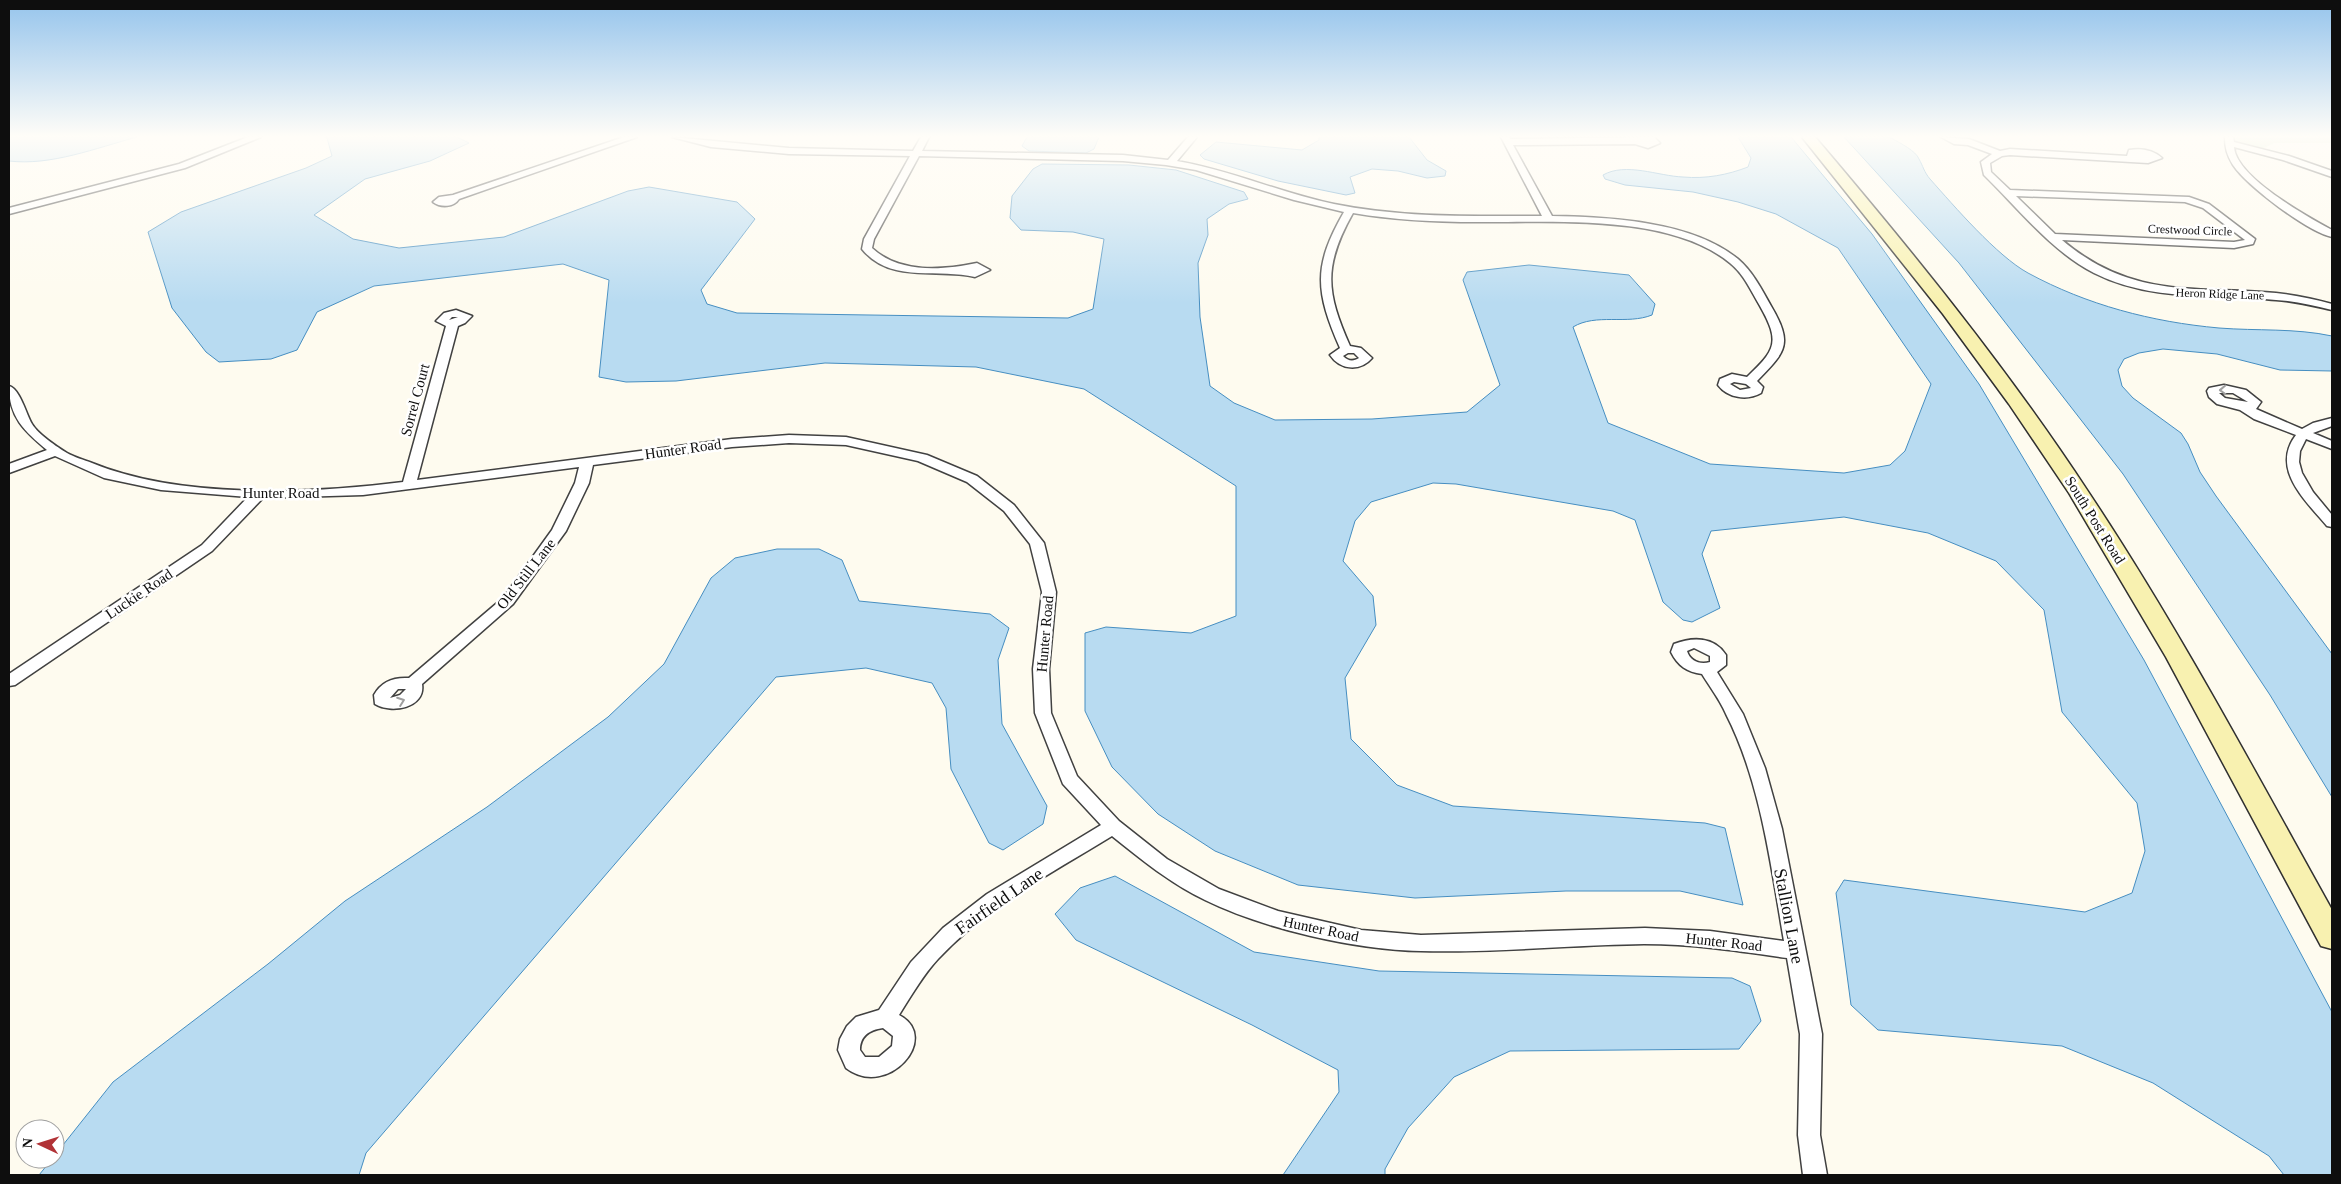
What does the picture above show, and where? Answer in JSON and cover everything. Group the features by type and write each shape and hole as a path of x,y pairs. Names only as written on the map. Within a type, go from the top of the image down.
{"street":[{"path":"9,211 82,192"},
{"path":"454,198 471,192"},
{"path":"895,192 869,239 867,249 874,258 901,267 966,270"},
{"path":"1275,192 1350,210 1444,219 1604,221 1669,232 1704,244 1731,258 1748,275 1778,328 1776,356 1750,381"},
{"path":"1534,192 1549,220"},
{"name":"South Post Road","path":"1855,192 1884,227 2004,383 2080,495 2170,645 2332,937"},
{"path":"2266,192 2332,234"},
{"name":"Heron Ridge Lane","path":"2010,193 2073,255 2097,270 2150,288 2176,294 2270,296 2332,307"},
{"name":"Crestwood Circle","path":"2010,193 2186,199 2206,206 2250,239 2248,242 2234,244 2055,238"},
{"path":"1346,349 1338,330 1324,272 1333,241 1350,210"},
{"name":"Sorrel Court","path":"409,486 453,323"},
{"name":"Hunter Road","path":"9,390 13,408 35,437 54,452 85,467 146,484 190,490 302,495 409,486 732,443 788,439 836,441 922,458 972,479 1009,508 1037,543 1050,592 1041,669 1043,713 1070,779 1113,826 1160,864 1212,895 1277,919 1361,938 1421,943 1645,936 1710,939 1796,951"},
{"path":"2244,408 2258,416 2332,445"},
{"path":"2332,422 2312,427 2303,434 2293,448 2292,465 2297,478 2306,492 2332,523"},
{"path":"9,469 54,452"},
{"name":"Old Still Lane","path":"412,684 508,601 559,531 582,483 587,462"},
{"name":"Luckie Road","path":"9,681 140,595 207,548 259,494"},
{"name":"Stallion Lane","path":"1707,670 1735,714 1756,768 1773,829 1811,1034 1809,1135 1815,1175"},
{"name":"Fairfield Lane","path":"885,1018 930,953 954,931 982,908 1113,826"}],"water":[{"path":"237,192 346,192 314,215 353,239 399,248 504,237 625,192 680,192 737,202 755,219 701,290 707,304 737,313 1068,318 1093,309 1104,239 1073,232 1021,230 1010,218 1012,196 1015,192 1244,192 1248,199 1229,204 1207,219 1208,235 1198,263 1200,317 1210,386 1234,403 1275,420 1372,419 1467,412 1500,385 1463,280 1467,272 1529,265 1629,275 1655,304 1652,315 1632,319 1592,321 1573,327 1608,423 1710,464 1844,473 1890,465 1905,451 1931,384 1838,248 1776,214 1738,202 1694,192 1837,192 1872,234 1979,384 2144,660 2332,1012 2332,1175 2284,1175 2269,1156 2153,1083 2062,1046 1878,1030 1851,1005 1836,893 1844,880 2085,912 2132,893 2145,851 2137,803 2062,712 2044,610 1996,561 1928,533 1844,517 1711,531 1702,554 1720,608 1692,622 1683,620 1663,602 1635,520 1613,511 1456,484 1433,483 1371,502 1355,521 1343,561 1373,596 1376,625 1345,678 1351,739 1397,785 1453,806 1705,823 1725,828 1743,905 1680,891 1566,891 1415,898 1298,885 1215,851 1158,814 1112,767 1085,711 1085,633 1106,627 1191,633 1236,616 1236,486 1084,389 976,367 825,363 676,381 626,382 599,377 609,280 563,264 374,286 317,312 297,350 271,359 219,362 206,352 172,308 148,232 181,212"},
{"path":"1333,192 1355,193 1346,195"},
{"path":"1894,192 1942,192 1976,230 2016,265 2050,284 2097,303 2145,316 2194,325 2318,333 2332,336 2332,371 2280,370 2217,354 2163,349 2139,353 2124,359 2118,370 2122,386 2133,398 2181,433 2200,472 2216,496 2332,654 2332,797 2270,695 2123,474 1959,263"},
{"path":"777,549 819,549 842,560 859,601 990,614 1009,628 998,660 1002,724 1047,806 1043,824 1003,850 989,843 951,769 946,708 932,683 866,668 776,677 366,1153 359,1175 39,1175 44,1169 65,1169 65,1142 113,1082 268,964 345,901 487,807 608,717 664,664 711,578 735,558"},
{"path":"1115,876 1254,952 1379,971 1732,978 1750,986 1761,1021 1739,1049 1510,1051 1454,1077 1408,1128 1385,1169 1385,1175 1283,1175 1339,1092 1338,1070 1252,1025 1076,940 1055,914 1080,888"}]}
